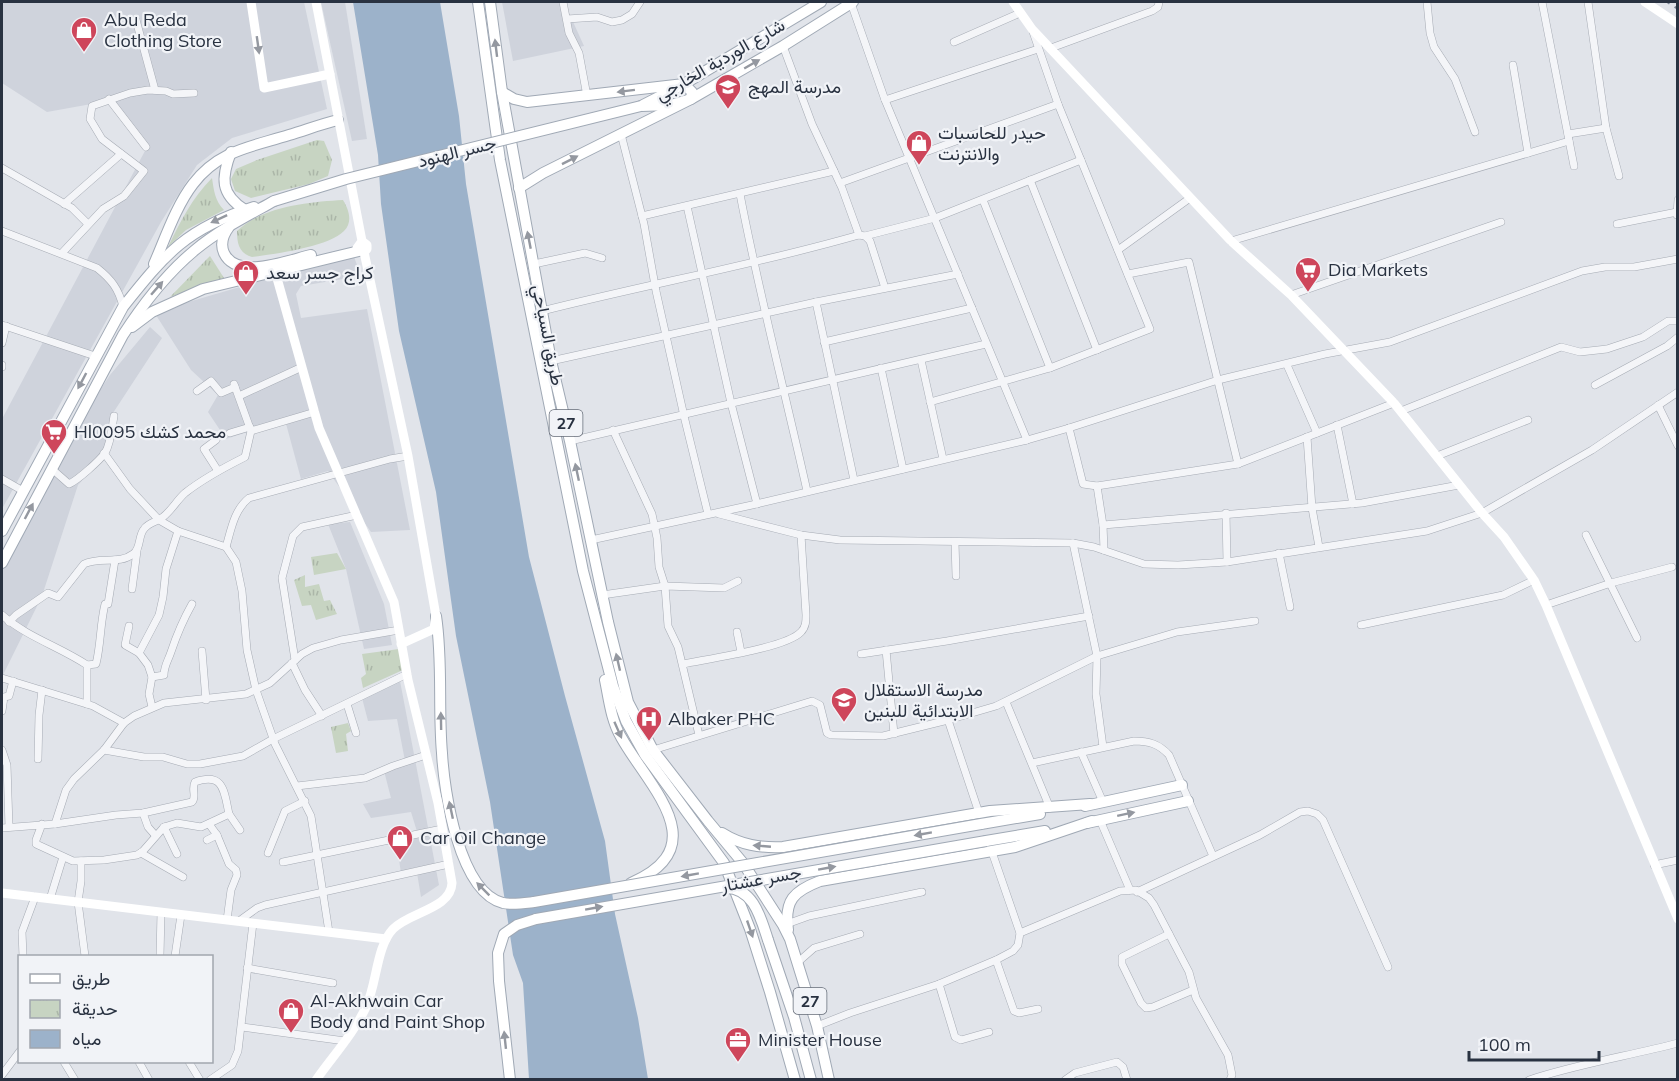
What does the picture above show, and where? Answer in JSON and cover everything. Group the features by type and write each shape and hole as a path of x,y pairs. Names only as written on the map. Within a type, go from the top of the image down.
{"main road":[{"name":"طريق السياحي","path":"477,2 500,160 583,571 606,664 626,721 645,755 724,863 750,929 795,1080"},
{"name":"طريق السياحي","path":"490,2 502,93 551,361 628,702 653,750 708,821"},
{"name":"شارع الوردية الخارجي","path":"640,106 684,84 821,2"},
{"name":"شارع الوردية الخارجي","path":"640,106 670,105 692,99 852,2"},
{"path":"696,77 697,87 703,92"},
{"path":"502,93 527,102 684,84 690,89 692,99 543,173 519,188"},
{"name":"جسر الهنود","path":"274,201 346,179 640,106"},
{"path":"149,275 192,185 209,166 231,152 304,129 339,124"},
{"path":"231,152 224,176 225,187 229,196 245,210"},
{"path":"2,531 107,333 123,307 149,275 184,239 231,213 274,201"},
{"path":"2,563 140,308 173,270 195,250 231,225 274,201"},
{"path":"231,225 222,241 224,253 234,264 248,268 361,247"},
{"path":"122,338 152,312 203,289 361,247"},
{"path":"107,333 122,338"},
{"path":"578,542 591,540"},
{"path":"583,571 614,719 620,735 669,813 673,834 670,848 655,870 643,878 612,889"},
{"name":"جسر عشتار","path":"436,616 440,668 441,752 444,779 458,841 477,885 489,896 502,903 534,902 612,889 980,819"},
{"path":"708,821 723,834 736,841 752,846 783,847 1103,802 1182,785"},
{"path":"785,925 788,907 793,897 802,888 820,881 992,852 1096,821 1188,801"},
{"path":"980,819 1090,804"},
{"path":"708,821 743,862 785,925"},
{"name":"جسر عشتار","path":"510,1080 498,966 501,939 509,930 536,919 1096,821"},
{"path":"704,889 731,888 754,903 794,1017 811,1080"},
{"name":"27","path":"785,925 817,1026 829,1080"}],"street":[{"path":"251,2 264,88 330,74"},
{"path":"316,2 361,247 408,456 436,616 434,629 401,644"},
{"path":"564,2 569,33 579,53 587,96"},
{"path":"567,19 597,17 612,22 622,20 632,14 640,2"},
{"path":"852,2 885,100 1028,440"},
{"path":"1013,2 1032,29 1231,241 1291,295 1346,350 1401,411 1482,513 1504,537 1534,580 1546,605 1677,919"},
{"path":"1052,48 1152,11 1158,8 1160,2"},
{"path":"1427,2 1430,33 1434,47 1458,85 1475,132"},
{"path":"1542,2 1574,166"},
{"path":"1588,2 1606,128 1619,176"},
{"path":"1645,2 1677,24"},
{"path":"954,42 1020,13"},
{"path":"136,20 155,90"},
{"path":"930,402 1050,368 1150,329 1058,104 1032,29"},
{"path":"783,45 812,124 862,236 870,241 885,288"},
{"path":"885,100 1038,49"},
{"path":"1513,65 1528,153"},
{"path":"62,253 103,209 124,196 144,171 102,139 90,119 92,106 130,93 155,90 173,94 194,93"},
{"path":"109,99 146,147"},
{"path":"840,183 1058,104"},
{"path":"1231,241 1528,153 1568,137 1606,128"},
{"path":"621,134 642,216 684,416 712,514"},
{"path":"64,204 121,154"},
{"path":"542,311 934,218 1081,160"},
{"path":"2,168 72,208 88,224"},
{"path":"642,216 834,171"},
{"path":"1030,180 1097,350"},
{"path":"740,194 753,262 807,491"},
{"path":"1118,250 1190,198"},
{"path":"983,200 1050,368"},
{"path":"1617,224 1677,214 1677,200"},
{"path":"687,206 731,403 757,504"},
{"path":"1291,295 1501,222"},
{"path":"2,231 97,268 108,277 120,293 123,307"},
{"path":"534,264 585,253 602,258"},
{"path":"591,540 757,504 1028,440 1218,380 1390,342 1582,271 1605,267 1634,267 1677,259"},
{"path":"1128,274 1189,262 1238,464"},
{"path":"275,271 315,412 339,474 391,592 452,883 449,895 445,899 394,927 386,939 366,1007 345,1041 316,1080"},
{"path":"551,361 816,302 958,274"},
{"path":"816,302 854,480"},
{"path":"824,342 972,308"},
{"path":"1401,411 1562,346 1580,352 1617,346 1643,337 1668,321 1677,321"},
{"path":"2,347 4,326 95,356"},
{"path":"1595,385 1667,346 1677,337"},
{"path":"570,441 986,344"},
{"path":"921,360 943,459"},
{"path":"1287,365 1317,433"},
{"path":"238,396 302,367"},
{"path":"881,368 903,469"},
{"path":"132,590 142,531 149,524 159,520 185,493 218,471 245,457 251,429 235,386 221,393 211,381 196,391"},
{"path":"712,514 801,535 840,540 1073,543 1104,550 1144,564 1178,565 1227,562 1427,531 1482,513 1592,450 1677,392"},
{"path":"1069,428 1083,484 1097,486 1238,464 1394,403"},
{"path":"1658,405 1677,446"},
{"path":"230,433 315,412"},
{"path":"52,469 69,484 72,483 104,453 112,432 114,416"},
{"path":"1437,456 1528,420"},
{"path":"1337,425 1353,504"},
{"path":"613,430 656,526 659,567 665,586 668,626 683,664 699,735"},
{"path":"1307,437 1312,508 1319,547"},
{"path":"216,440 204,449 218,471"},
{"path":"104,453 130,489 159,520 178,531 226,547 232,553 240,572 246,639 256,690 273,739 311,816 329,932"},
{"path":"226,547 239,509 249,498 408,456"},
{"path":"2,479 23,491"},
{"path":"1103,525 1353,504 1460,485"},
{"path":"1097,486 1104,550"},
{"path":"1226,513 1227,562"},
{"path":"322,717 305,690 294,661 282,578 293,536 302,528 357,515"},
{"path":"138,653 159,615 164,597 166,569 178,531"},
{"path":"683,664 790,640 800,633 806,625 801,535"},
{"path":"1586,535 1637,638"},
{"path":"955,542 956,576"},
{"path":"1073,543 1097,656 1096,694 1103,747"},
{"path":"9,622 48,593 58,597 84,564 90,560 115,560 131,556 137,551"},
{"path":"1279,553 1290,607"},
{"path":"2,615 9,622 42,642 67,652 87,665 96,664 100,647 101,618 105,604 108,604 115,560"},
{"path":"1546,605 1611,583 1672,567"},
{"path":"1361,625 1503,595 1534,580"},
{"path":"602,595 665,586 691,585 713,589 724,588 738,581"},
{"path":"152,676 164,675 164,665 170,655 178,628 192,604"},
{"path":"861,654 1089,616"},
{"path":"653,750 812,701 820,705 827,732 831,735 869,737 894,734 1006,702 1097,656 1177,632 1255,621"},
{"path":"129,626 125,645 138,653 148,665 152,676 149,694 152,707"},
{"path":"55,824 66,790 74,779 104,750 124,723 152,707 173,702 239,695 256,690 270,683 294,661 313,648 341,640 399,630"},
{"path":"737,632 741,652"},
{"path":"886,650 894,734"},
{"path":"202,651 206,700"},
{"path":"87,665 87,704"},
{"path":"104,750 144,757 163,757 187,764 200,764 243,756 407,674"},
{"path":"2,678 87,704 124,723"},
{"path":"2,711 4,697 9,696 13,681"},
{"path":"39,759 39,715 42,690"},
{"path":"1006,702 1050,808"},
{"path":"347,704 356,733"},
{"path":"948,720 980,819"},
{"path":"1032,763 1103,747 1145,741 1155,744 1169,755 1213,856"},
{"path":"2,750 6,765 2,837"},
{"path":"1081,752 1103,802"},
{"path":"297,786 365,778 426,755"},
{"path":"200,764 202,779"},
{"path":"4,828 143,813 192,802 194,799 193,784 202,779 217,780 223,785 229,814 240,830"},
{"path":"268,853 285,811 305,801"},
{"path":"1020,933 1120,891 1133,891 1260,835 1300,812 1308,811 1317,814 1323,820 1388,967"},
{"path":"143,813 148,827 155,835"},
{"path":"42,824 36,844 73,861 81,861 123,858 141,853 164,827 177,823 195,827 210,824 229,814"},
{"path":"1096,821 1133,891 1149,898 1169,933 1189,972 1193,990 1228,1054 1232,1075 1230,1080"},
{"path":"210,824 237,875 231,890 227,920"},
{"path":"164,827 177,854"},
{"path":"283,862 442,829"},
{"path":"207,840 217,835"},
{"path":"817,1026 850,1012 939,984 1013,951 1018,945 1020,933 992,852"},
{"path":"141,853 183,877"},
{"path":"50,899 63,857"},
{"path":"1654,864 1677,860"},
{"path":"81,861 78,902 86,955"},
{"path":"239,921 265,905 448,864"},
{"path":"785,925 809,916 922,892"},
{"path":"2,893 386,939"},
{"path":"23,955 22,932 35,897"},
{"path":"160,955 161,912"},
{"path":"175,955 181,915"},
{"path":"210,1080 228,1069 236,1060 242,1027 253,923"},
{"path":"1169,933 1125,956 1121,959 1122,964 1146,1008 1193,990"},
{"path":"797,963 814,948 860,934"},
{"path":"996,960 1014,1011 1018,1014 1038,1009"},
{"path":"247,968 333,983"},
{"path":"939,984 955,1037 962,1040 989,1032"},
{"path":"242,1027 345,1041"},
{"path":"1529,1080 1553,1076 1677,1043"},
{"path":"6,1080 2,1076 18,1054"},
{"path":"1065,1080 1076,1073 1117,1062 1123,1067 1127,1080"},
{"path":"65,1063 75,1080"},
{"path":"140,1063 149,1080"},
{"path":"190,1063 200,1080"}],"shaded area":[{"path":"2,2 304,2 327,109 232,138 197,165 161,222 2,509 2,419 146,149 108,101 47,112 2,83"},
{"path":"321,2 345,2 367,139 352,141"},
{"path":"502,2 564,2 584,46 513,61"},
{"path":"353,254 361,276 301,286 296,294 301,318 367,309 410,530 371,532 328,471 301,479 285,420 226,439 208,412 218,395 191,370 154,312"},
{"path":"150,327 162,338 113,413 105,456 78,485 42,596 2,677 2,566 67,441 110,375"},
{"path":"350,522 384,604 392,645 364,649 346,569 328,524"},
{"path":"400,681 439,885 421,897 416,867 401,873 396,840 419,838 411,812 371,818 363,804 391,798 383,767 405,761 397,719 368,721 362,698"}],"green space":[{"path":"317,140 324,141 332,160 328,176 309,184 251,198 235,191 231,179 236,169"},
{"path":"212,178 217,199 224,210 186,230 168,247 192,202"},
{"path":"343,200 349,220 347,227 337,237 301,249 252,257 244,253 240,247 237,231 260,216 301,204"},
{"path":"210,256 224,278 170,297 206,260"},
{"path":"337,553 346,569 314,575 311,557"},
{"path":"305,575 305,587 319,584 324,601 330,600 337,614 316,620 311,605 302,606 294,580"},
{"path":"399,649 403,670 363,688 361,678 366,674 362,654"},
{"path":"348,723 351,731 346,734 348,751 336,753 331,727"}],"water":[{"path":"353,2 440,2 459,116 466,184 529,557 605,841 615,914 638,1018 648,1079 529,1079 523,983 513,955 490,802 456,636 436,492 399,331 381,204 378,155"}],"railway":[{"path":"1667,2 1678,9"}],"place":[{"name":"Abu Reda Clothing Store","path":"84,53"},
{"name":"مدرسة المهج","path":"728,110"},
{"name":"حيدر للحاسبات والانترنت","path":"919,166"},
{"name":"Dia Markets","path":"1308,293"},
{"name":"كراج جسر سعد","path":"246,296"},
{"name":"Hl0095 محمد كشك","path":"54,455"},
{"name":"مدرسة الاستقلال الابتدائية للبنين","path":"844,723"},
{"name":"Albaker PHC","path":"649,742"},
{"name":"Car Oil Change","path":"400,861"},
{"name":"Al-Akhwain Car Body and Paint Shop","path":"291,1034"},
{"name":"Minister House","path":"738,1063"}]}
